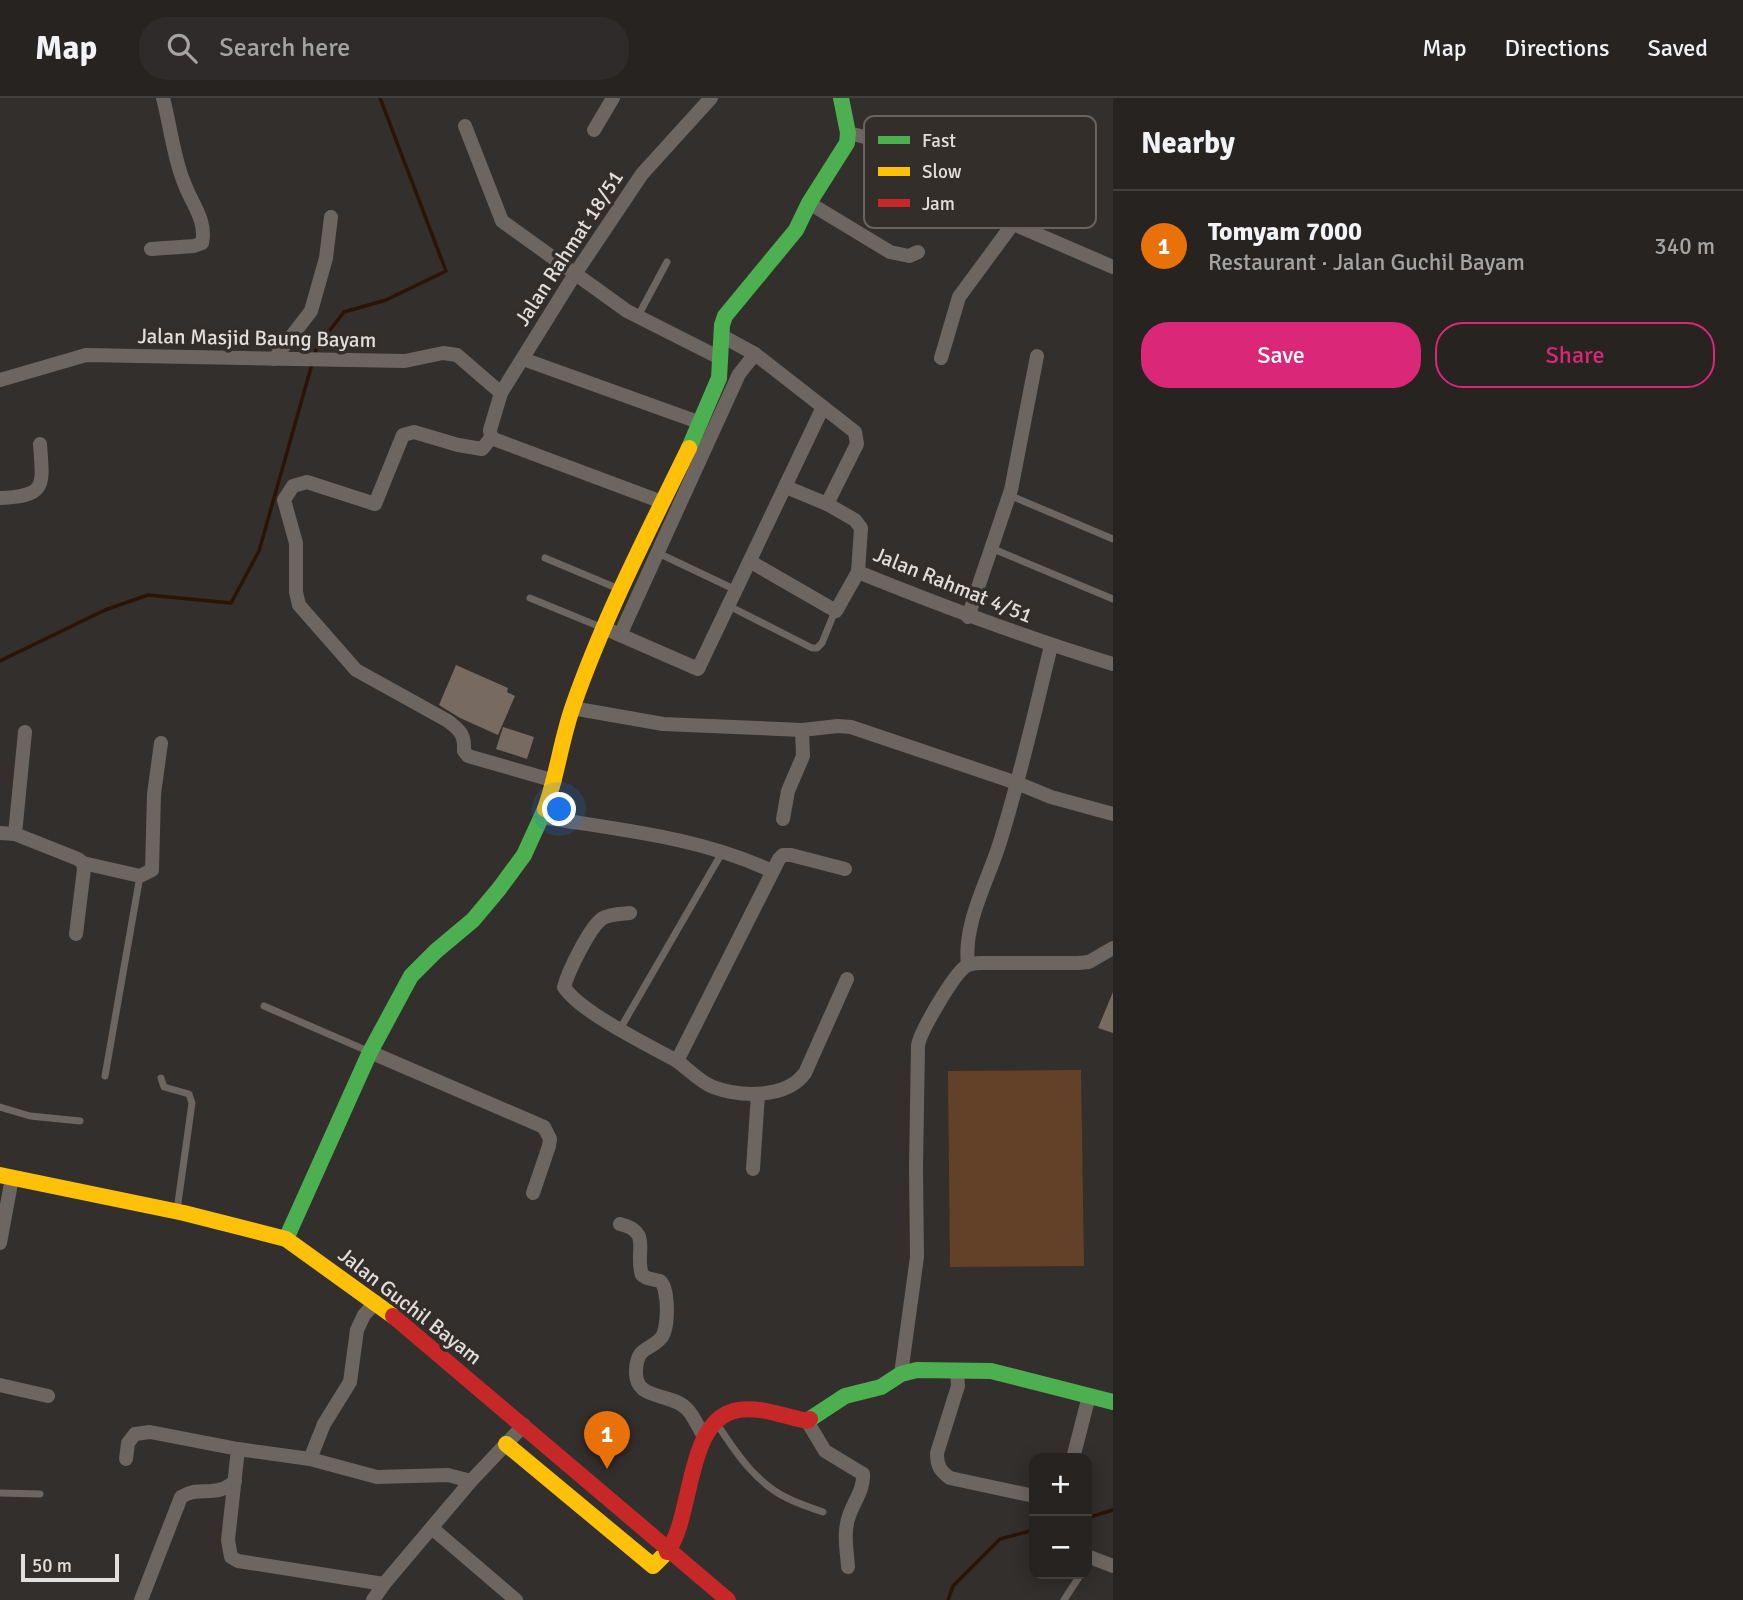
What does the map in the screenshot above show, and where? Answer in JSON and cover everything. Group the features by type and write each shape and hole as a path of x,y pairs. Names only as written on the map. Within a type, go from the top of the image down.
{"street":[{"path":"151,249 194,246 202,243 204,234 198,209 184,184 163,98"},
{"path":"594,130 613,98"},
{"name":"Jalan Rahmat 18/51","path":"491,438 489,430 501,393 575,274 642,174 711,98"},
{"path":"612,631 620,589 701,423 719,378 725,316 796,230 809,203 847,143 848,133 841,98"},
{"path":"465,126 502,220 638,317 720,358"},
{"path":"848,133 864,137"},
{"path":"809,203 890,252 909,256 918,252"},
{"path":"274,359 312,311 326,258 331,217"},
{"path":"942,358 959,297 1010,228"},
{"path":"1019,228 1113,267"},
{"path":"722,336 755,354 855,432 858,438 858,444 827,504 786,487"},
{"name":"Jalan Masjid Baung Bayam","path":"0,380 86,355 405,361 443,353 457,355 501,393"},
{"path":"286,1240 370,1052 411,976 472,920 524,855 555,781 572,708 657,552 739,374 755,354"},
{"path":"968,617 1009,495 1037,356"},
{"path":"523,359 701,423"},
{"path":"612,631 698,668 823,407"},
{"path":"555,781 468,756 464,751 462,732 448,721 356,670 299,605 296,592 296,543 284,500 287,492 293,485 307,482 375,504 402,435 414,432 482,449 491,438 662,502"},
{"path":"0,498 27,496 37,489 42,479 40,444"},
{"name":"Jalan Rahmat 4/51","path":"827,504 855,520 861,528 858,572 968,617 1113,664"},
{"path":"751,562 836,611 858,572"},
{"path":"968,965 968,943 977,905 1000,844 1051,646"},
{"path":"572,708 663,724 802,730 851,727 1051,797 1113,814"},
{"path":"783,819 788,791 803,756 802,730"},
{"path":"15,834 25,732"},
{"path":"0,833 15,834 83,863 140,876 152,870 154,794 161,743"},
{"path":"542,817 686,840 723,850 772,871"},
{"path":"677,1061 772,871 783,855 845,869"},
{"path":"76,934 83,863"},
{"path":"630,913 612,915 596,924 567,976 564,987 570,997 677,1061 710,1086 758,1094 778,1091 798,1082 805,1073 847,979"},
{"path":"901,1374 917,1257 918,1045 926,1024 959,974 968,965 1089,962 1113,948"},
{"path":"370,1052 544,1127 550,1139 549,1146 533,1193"},
{"path":"753,1169 758,1094"},
{"path":"0,1243 6,1177"},
{"name":"Jalan Guchil Bayam","path":"6,1177 177,1212 286,1240 376,1302 728,1600"},
{"path":"620,1224 637,1231 641,1239 642,1275 660,1280 666,1289 665,1330 661,1337 645,1347 638,1358 637,1384 644,1392 670,1398 687,1409 704,1437"},
{"path":"310,1459 324,1424 350,1382 357,1331 364,1315 376,1302"},
{"path":"506,1444 653,1566 670,1549 681,1521 704,1437 724,1412 750,1409 807,1421 845,1396 881,1387 901,1374 917,1370 991,1371 1113,1402"},
{"path":"957,1370 958,1386 937,1454 937,1464 942,1473 950,1478 1029,1495"},
{"path":"0,1384 48,1396"},
{"path":"1074,1453 1089,1396"},
{"path":"807,1421 825,1451 863,1474 859,1496 848,1518 848,1567"},
{"path":"373,1600 471,1481 524,1425"},
{"path":"126,1459 128,1443 135,1434 150,1432 238,1449 310,1459 377,1477 448,1475 471,1481"},
{"path":"238,1449 228,1540 231,1557 238,1561 384,1584"},
{"path":"141,1600 181,1496 188,1492 217,1492 227,1489 235,1481"},
{"path":"433,1529 516,1600"},
{"path":"1092,1560 1113,1566"}],"lane":[{"path":"638,317 667,262"},
{"path":"1009,495 1113,539"},
{"path":"991,548 1113,599"},
{"path":"657,552 737,590"},
{"path":"545,558 620,589"},
{"path":"530,598 612,631"},
{"path":"729,606 812,648 817,648 822,643 836,611"},
{"path":"620,1029 723,850"},
{"path":"105,1076 140,876"},
{"path":"264,1006 370,1052"},
{"path":"161,1078 164,1087 189,1094 192,1103 177,1212"},
{"path":"0,1107 30,1116 80,1121"},
{"path":"715,1420 750,1470 767,1486 787,1498 823,1512"},
{"path":"0,1493 40,1494"},
{"path":"1064,1600 1078,1579"}],"shaded area":[{"path":"1081,1070 1084,1266 950,1267 948,1071"}],"building":[{"path":"456,665 508,688 507,692 515,696 498,735 439,705"},
{"path":"503,727 534,737 527,759 496,749"},
{"path":"1113,992 1113,1033 1098,1028"}],"waterway":[{"path":"314,357 317,347 344,312 386,300 446,271 380,98"},
{"path":"0,661 105,610 148,595 231,603 259,551 312,364"},
{"path":"1092,1516 1113,1510"},
{"path":"948,1600 953,1586 1000,1539 1029,1531"}],"traffic: fast":[{"path":"689,448 719,378 722,325 725,316 796,230 809,203 847,143 848,133 841,98"},
{"path":"286,1239 370,1052 411,976 473,920 499,889 524,855 545,809"},
{"path":"810,1419 845,1396 881,1387 901,1374 917,1370 991,1371 1113,1402"}],"traffic: slow":[{"path":"545,809 569,719 598,640 689,448"},
{"path":"0,1175 184,1213 286,1239 393,1316"},
{"path":"506,1444 653,1566 667,1552"}],"traffic: jam":[{"path":"393,1316 728,1600"},
{"path":"667,1552 676,1536 699,1450 708,1431 721,1417 746,1409 807,1421 810,1419"}],"place":[{"name":"Tomyam 7000","path":"607,1469"}]}
